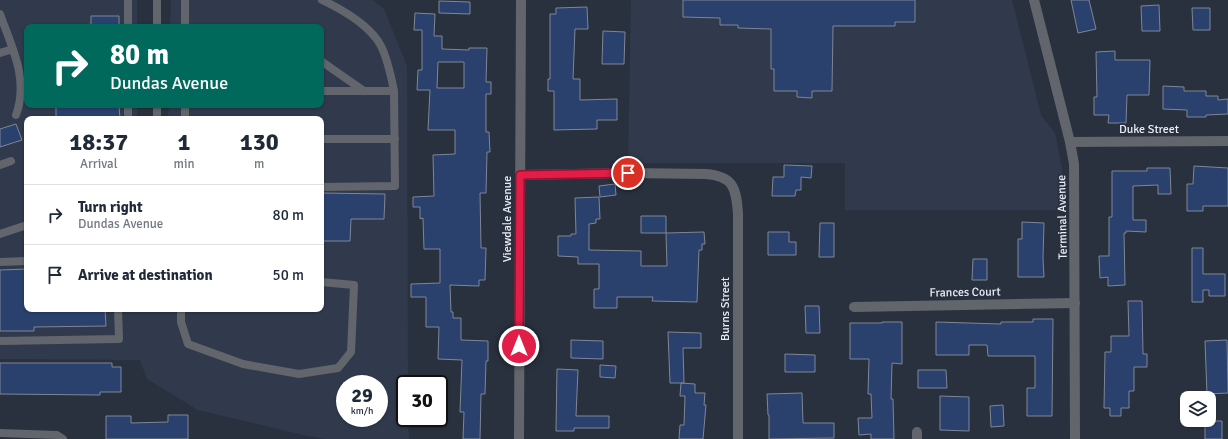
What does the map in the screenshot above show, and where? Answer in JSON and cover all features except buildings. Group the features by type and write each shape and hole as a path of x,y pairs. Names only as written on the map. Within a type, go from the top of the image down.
{"street":[{"name":"Viewdale Avenue","path":"518,439 521,0"},
{"name":"Terminal Avenue","path":"1034,0 1070,142 1074,164 1075,439"},
{"name":"Duke Street","path":"1070,142 1228,141"},
{"name":"Burns Street","path":"520,175 628,173 706,174 717,175 729,181 734,186 738,213 738,439"},
{"name":"Frances Court","path":"854,307 1075,303"}],"lane":[{"path":"128,0 128,24"},
{"path":"157,0 157,24"},
{"path":"185,0 185,24"},
{"path":"322,0 336,6 357,20 381,45 389,68 394,91 395,139 395,186 324,187"},
{"path":"0,14 19,65 21,84 20,106 16,115"},
{"path":"0,53 13,49"},
{"path":"324,64 364,91"},
{"path":"324,91 394,91"},
{"path":"324,139 395,139"},
{"path":"0,165 11,161"},
{"path":"0,234 24,226"},
{"path":"0,262 24,261"},
{"path":"181,312 181,322 188,344 243,364 299,374 338,368 351,352 354,286 324,282"},
{"path":"0,341 119,339 118,312"},
{"path":"0,433 57,436 63,439"}],"shaded area":[{"path":"0,0 137,0 137,24 24,24 24,108 137,108 137,116 24,116 24,312 324,312 324,116 168,116 169,108 324,108 324,24 170,24 171,0 373,0 384,9 407,66 408,375 396,375 396,427 408,427 409,439 326,439 303,435 198,410 147,379 140,360 0,359"},
{"path":"631,0 1012,0 1041,115 1055,133 1062,168 1063,210 845,210 845,163 628,163"}],"route":[{"path":"519,346 520,175 628,173"}]}
